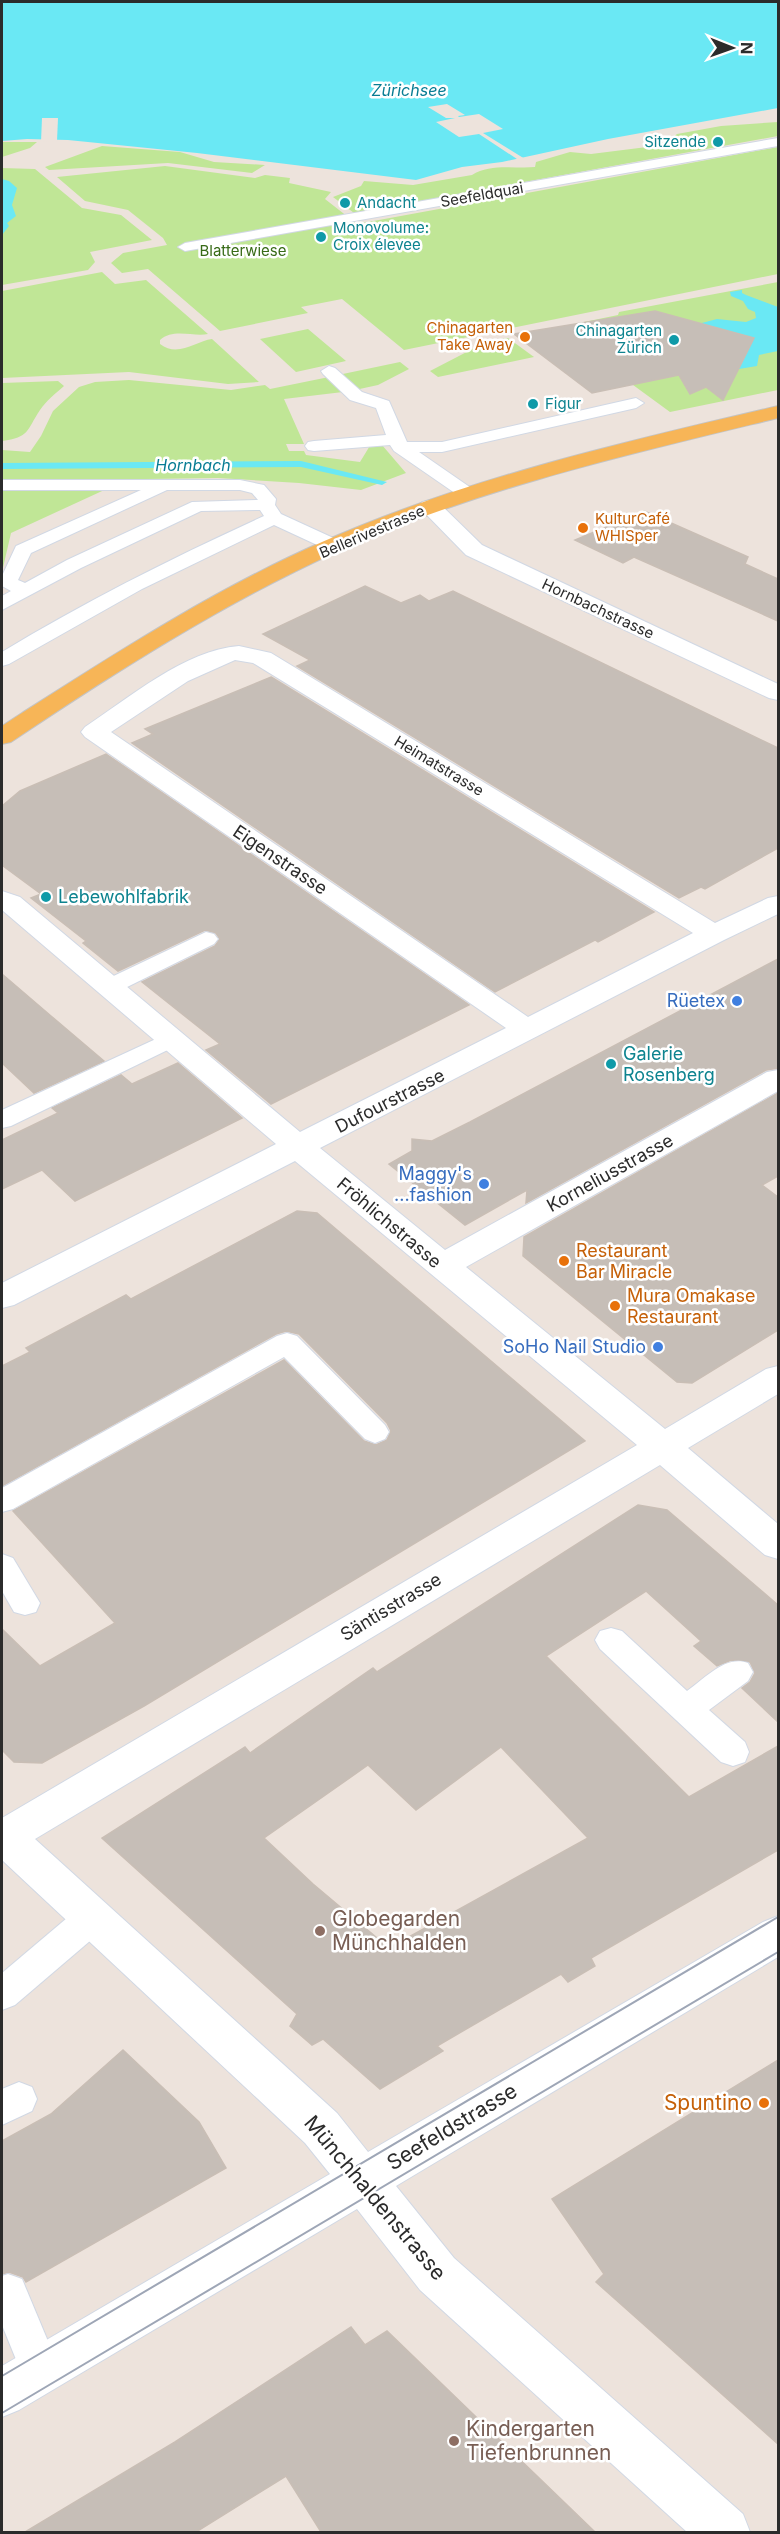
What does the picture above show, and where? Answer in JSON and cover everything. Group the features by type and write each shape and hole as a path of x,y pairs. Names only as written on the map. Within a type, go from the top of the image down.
{"main road":[{"name":"Bellerivestrasse","path":"2,737 193,617 335,546 468,494 600,455 778,412"}],"street":[{"name":"Hornbachstrasse","path":"430,507 474,550 778,693"},
{"name":"Heimatstrasse","path":"157,691 209,660 233,653 248,653 262,658 714,934"},
{"name":"Eigenstrasse","path":"157,691 94,732 528,1030"},
{"name":"Fröhlichstrasse","path":"2,899 10,903 299,1147 662,1446 778,1545"},
{"name":"Dufourstrasse","path":"2,1297 714,934 778,904"},
{"name":"Korneliusstrasse","path":"442,1266 778,1079"},
{"name":"Säntisstrasse","path":"3,1836 778,1378"},
{"name":"Münchhaldenstrasse","path":"3,1836 321,2128 437,2274 725,2532"},
{"name":"Seefeldstrasse","path":"2,2393 778,1935"}],"lane":[{"name":"Seefeldquai","path":"185,247 778,142"},
{"path":"329,371 356,396 383,405 398,443 468,494"},
{"path":"314,446 398,443 442,447 636,403"},
{"path":"25,591 8,582 23,550 171,484"},
{"path":"2,485 171,484 250,487 264,493 270,511"},
{"path":"2,604 74,564 198,506 270,511 335,546"},
{"path":"2,660 129,586 270,511"},
{"path":"109,987 206,939"},
{"path":"2,1120 171,1039"},
{"path":"2,1501 287,1343 375,1432"},
{"path":"2,1566 25,1602"},
{"path":"611,1640 733,1752"},
{"path":"686,1709 737,1671"},
{"path":"2,1994 92,1918"},
{"path":"8,2293 40,2370"}],"green space":[{"path":"778,122 778,136 354,213 333,197 361,186 364,181 413,185 472,175 487,169 535,167 536,162 570,152 591,154 647,147 670,140 677,134 721,126"},
{"path":"2,142 37,142 30,148 2,157"},
{"path":"102,146 180,152 214,162 265,165 252,173 168,163 49,170 45,167"},
{"name":"Blatterwiese","path":"778,147 778,274 404,350 342,299 301,307 308,313 220,331 148,269 122,273 111,263 123,253 167,245 163,238 128,210 85,201 57,177 165,166 255,178 265,175 290,178 289,183 331,192 325,199 357,224"},
{"path":"2,168 35,169 82,208 121,215 152,240 90,252 95,262 88,270 2,285"},
{"path":"102,272 115,284 146,280 208,334 171,334 160,340 160,344 167,348 180,349 212,339 259,382 228,384 129,372 2,378 2,291"},
{"name":"Chinagarten Zürich","path":"778,282 778,390 670,412 555,328 618,315 619,312"},
{"path":"308,329 346,361 296,372 260,339"},
{"path":"508,338 534,357 438,377 430,371 486,342"},
{"path":"400,362 409,369 378,385 355,390 338,375"},
{"path":"329,377 343,392 284,399 304,444 286,444 289,451 304,451 306,455 360,462 371,444 382,445 406,473 361,490 218,478 2,481 2,450 30,452 53,411 79,387 95,382 129,380 231,390 265,385 270,389"},
{"path":"58,381 64,386 42,407 26,432 18,437 2,441 2,383"},
{"path":"113,486 11,533 2,572 2,488"}],"water":[{"name":"Zürichsee","path":"2,2 778,2 778,108 608,139 502,162 462,167 416,180 197,153 68,140 2,141"},
{"path":"2,179 9,181 17,188 12,205 16,216 7,223 9,226 2,235"},
{"path":"742,290 742,293 746,295 778,307 778,351 759,355 757,366 733,370 698,324 717,319 746,322 756,318 755,312 748,309 743,301 731,296 730,292"}],"pier":[{"path":"447,104 465,115 459,117 479,114 503,129 483,133 525,159 520,161 479,134 459,137 436,122 455,118 446,118 428,107"},
{"path":"42,118 58,118 57,141 41,142"}],"building":[{"path":"655,311 754,338 723,400 706,387 690,394 679,375 592,393 514,334"},
{"path":"644,511 748,557 745,564 778,579 778,621 634,557 623,563 575,540"},
{"path":"365,586 401,603 420,595 429,601 453,591 778,748 778,848 705,889 701,887 679,898 297,666 310,660 263,634"},
{"path":"271,677 654,912 495,992 132,743 153,734 145,729"},
{"path":"106,754 469,1005 271,1104 206,1050 220,1044 142,982 215,946 220,939 216,933 205,930 118,971 83,943 86,941 31,898 41,894 2,865 2,806 20,791"},
{"path":"778,959 778,1068 766,1070 526,1203 527,1190 465,1225 389,1164 412,1151 412,1139 432,1141"},
{"path":"2,974 104,1061 34,1093 2,1063"},
{"path":"178,1063 242,1118 75,1201 42,1170 2,1189 2,1140 58,1113 52,1108 121,1075 132,1084"},
{"path":"778,1093 778,1176 762,1185 778,1197 778,1330 692,1383 677,1382 523,1256 524,1237"},
{"path":"297,1211 317,1213 585,1441 144,1706 42,1763 14,1762 2,1750 2,1629 40,1666 115,1623 13,1511 284,1360 364,1441 376,1445 387,1440 391,1431 387,1423 299,1334 286,1331 276,1334 2,1486 2,1366 30,1352 26,1348 126,1295 131,1299"},
{"path":"638,1505 667,1510 778,1605 778,1722 742,1688 750,1682 755,1673 750,1662 731,1660 717,1666 694,1646 701,1641 646,1591 546,1656 689,1797 778,1746 778,1850 591,1958 595,1966 568,1982 561,1974 437,2046 443,2051 380,2089 323,2039 312,2045 290,2026 297,2014 102,1838 245,1747 250,1753 373,1668 377,1672","holes":["501,1747 588,1838 389,1948 313,1884 264,1838 368,1765 416,1810"]},
{"path":"123,2050 199,2122 226,2168 26,2282 23,2277 9,2272 2,2274 2,2141 51,2114"},
{"path":"778,2060 778,2444 596,2282 604,2274 552,2199"},
{"path":"351,2327 365,2345 387,2331 595,2532 321,2532 286,2476 196,2532 25,2532 175,2442"}],"waterway":[{"name":"Hornbach","path":"2,466 301,464 382,482"}],"tram line":[{"path":"2,2376 778,1917"},
{"path":"2,2413 778,1952"}],"place":[{"name":"Sitzende","path":"718,142"},
{"name":"Andacht","path":"345,203"},
{"name":"Monovolume: Croix élevee","path":"321,237"},
{"name":"Chinagarten Take Away","path":"525,337"},
{"name":"Chinagarten Zürich","path":"674,340"},
{"name":"Figur","path":"533,404"},
{"name":"KulturCafé WHISper","path":"583,528"},
{"name":"Lebewohlfabrik","path":"46,897"},
{"name":"Rüetex","path":"737,1001"},
{"name":"Galerie Rosenberg","path":"611,1064"},
{"name":"Maggy's ...fashion","path":"484,1184"},
{"name":"Restaurant Bar Miracle","path":"564,1261"},
{"name":"Mura Omakase Restaurant","path":"615,1306"},
{"name":"SoHo Nail Studio","path":"658,1347"},
{"name":"Globegarden Münchhalden","path":"320,1931"},
{"name":"Spuntino","path":"764,2103"},
{"name":"Kindergarten Tiefenbrunnen","path":"454,2441"}]}
